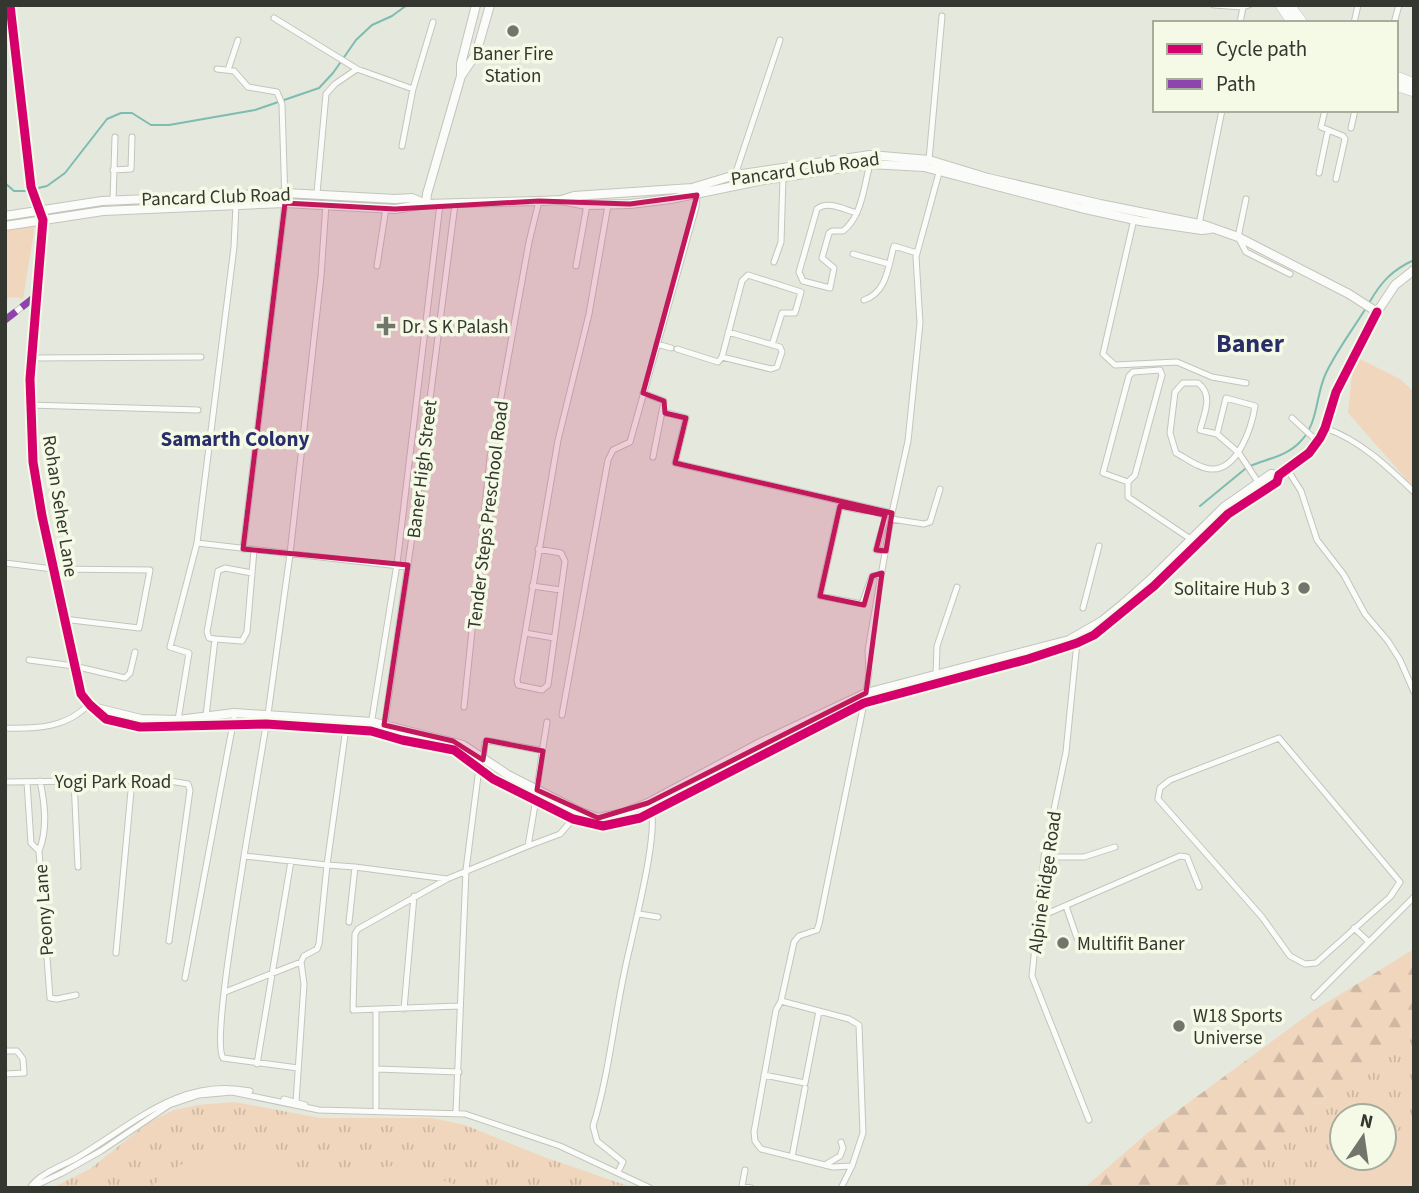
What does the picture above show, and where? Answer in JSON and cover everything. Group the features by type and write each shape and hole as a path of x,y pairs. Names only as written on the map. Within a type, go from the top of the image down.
{"main road":[{"path":"1280,5 1291,21"},
{"path":"1290,5 1302,21"}],"street":[{"name":"Rohan Seher Lane","path":"10,5 32,190 43,220 29,405 33,467 74,666 81,694 91,705"},
{"path":"426,204 461,76 461,64 477,5"},
{"path":"461,76 476,54 490,5"},
{"path":"1214,5 1246,6"},
{"path":"929,160 942,16"},
{"path":"274,18 357,69 414,89"},
{"path":"402,146 414,89 433,22"},
{"path":"228,70 238,40"},
{"path":"735,175 780,40"},
{"path":"217,69 239,74 248,87 277,92 281,101 286,193 243,549"},
{"path":"317,193 327,94 335,84 357,69"},
{"path":"1199,224 1222,112"},
{"path":"1325,112 1321,127 1343,135 1345,139 1336,179"},
{"path":"1351,128 1355,112"},
{"path":"1319,173 1328,130"},
{"path":"113,200 115,137"},
{"path":"113,170 131,169 132,137"},
{"name":"Pancard Club Road","path":"5,226 103,211 285,203 413,208 426,204 561,200 587,205 608,205 671,200 735,175 870,155 929,160 940,167 1052,201 1134,219 1210,229"},
{"path":"857,213 828,205 821,205 817,209 799,272 803,281 830,288 834,268 822,258 829,233 844,231 853,222 857,213 870,164"},
{"name":"Pancard Club Road","path":"561,200 574,196 694,191 870,164 940,167 1199,224 1238,237 1375,311"},
{"path":"852,1166 825,1165 761,1149 755,1141 754,1132 776,1010 781,1001 794,942 799,936 817,930 819,924 866,693 868,650 908,441 920,323 917,253 940,167"},
{"path":"774,262 781,242 783,177"},
{"path":"562,715 608,460 612,450 629,442 696,207 694,191"},
{"name":"Pancard Club Road","path":"5,216 113,200 286,193 395,200 412,198 426,204"},
{"path":"1246,199 1238,237 1246,252 1290,274"},
{"name":"Tender Steps Preschool Road","path":"464,707 490,458 529,242 539,201"},
{"path":"298,1068 223,1058 219,1052 244,856 268,714 290,554 321,276 326,204"},
{"name":"Baner High Street","path":"371,726 397,565 440,204"},
{"name":"Baner High Street","path":"383,734 408,566 455,204"},
{"path":"177,720 189,653 170,647 197,543 234,247 236,205"},
{"path":"576,266 587,205"},
{"path":"538,549 561,553 564,556 546,688 542,690 522,687 517,680 538,549 558,440 589,314 608,205"},
{"path":"377,266 386,208"},
{"path":"1134,219 1103,354 1115,365 1177,362 1212,377 1246,383"},
{"path":"864,300 878,294 894,245 917,253"},
{"path":"853,254 889,264"},
{"path":"91,705 141,719 177,720 235,713 268,714 371,726 383,734 463,745 481,764 537,795 573,819 603,826 652,813 748,760 863,703 936,678 1077,639 1123,604 1228,514 1277,482 1283,472 1309,453 1314,438 1325,428 1336,391 1375,311 1395,285 1414,270"},
{"path":"657,344 718,362 722,357 744,277 748,275 801,292 797,310 792,314 782,313 772,345"},
{"path":"5,320 36,296"},
{"path":"722,357 775,369 782,350 728,332"},
{"path":"421,349 436,351"},
{"path":"31,358 201,357"},
{"path":"1128,482 1103,473 1129,376 1133,372 1160,370 1162,375 1135,475 1128,482 1128,497 1194,542"},
{"path":"1217,434 1226,398 1255,405 1239,453 1215,470 1207,469 1176,453 1170,433 1178,386 1198,383 1204,388 1207,401 1200,430 1217,434 1239,453 1258,482"},
{"path":"643,393 664,401 653,457"},
{"path":"29,405 198,410"},
{"path":"663,412 686,418 675,463 924,524 930,522 940,489"},
{"path":"1292,418 1314,438"},
{"path":"1325,428 1353,441 1414,492"},
{"path":"1194,542 1224,507 1271,474 1283,472"},
{"path":"1283,472 1301,491 1317,541 1344,575 1365,614 1388,641 1414,692"},
{"path":"881,575 872,576 866,600 862,604 820,596 840,506 884,515 876,550 886,551"},
{"path":"197,543 408,566"},
{"path":"1083,608 1099,546"},
{"path":"252,573 225,568 218,571 206,632 209,638 242,642 245,639 252,573 254,550"},
{"path":"5,564 53,569 150,570 139,628 63,619"},
{"path":"532,586 561,590"},
{"path":"936,678 938,640 957,587"},
{"path":"525,633 554,638"},
{"path":"206,716 215,639"},
{"name":"Alpine Ridge Road","path":"1077,639 1066,752 1044,857 1032,976 1089,1120"},
{"path":"29,660 74,666 125,678 130,673 135,652"},
{"path":"537,795 598,818 623,813 648,803 760,743 866,693 936,678"},
{"path":"91,705 106,719 140,727 266,724 346,729 384,725 435,742"},
{"path":"5,728 52,725 91,705"},
{"path":"185,978 235,713"},
{"path":"528,846 547,722"},
{"path":"296,1102 304,984 301,962 304,956 317,949 319,944 346,729"},
{"path":"1279,738 1400,882 1390,897 1354,929 1317,963 1305,964 1290,956 1262,917 1158,799 1160,788 1170,780 1279,738"},
{"path":"454,1112 459,1072 459,1006 466,870 485,743 490,741 539,750 542,754"},
{"path":"74,780 78,867"},
{"path":"116,953 132,780"},
{"name":"Peony Lane","path":"40,781 45,818 39,850 50,998 76,995"},
{"name":"Yogi Park Road","path":"5,782 186,782 190,786 169,941"},
{"path":"27,782 31,843 39,850"},
{"path":"618,1172 623,1162 597,1141 593,1126 630,945 639,914 652,813 648,803"},
{"path":"459,1006 353,1010 355,934 358,929 414,896 466,870 560,834 573,819"},
{"path":"1044,857 1084,857 1115,847"},
{"path":"244,856 447,879"},
{"path":"1037,918 1180,856 1188,857 1199,887"},
{"path":"257,1064 291,861"},
{"path":"349,922 355,867"},
{"path":"404,1009 414,896"},
{"path":"1314,997 1414,897"},
{"path":"1066,906 1077,938"},
{"path":"639,914 658,917"},
{"path":"1354,929 1369,942"},
{"path":"225,992 301,962"},
{"path":"781,1001 849,1019 859,1025 863,1133 841,1188"},
{"path":"376,1010 376,1107"},
{"path":"764,1075 805,1083 819,1011"},
{"path":"5,1051 17,1051 23,1059 23,1073 5,1074"},
{"path":"376,1069 459,1072"},
{"path":"792,1157 805,1087"},
{"path":"30,1188 36,1180 167,1101 184,1094 224,1088 316,1106 450,1109 539,1138 650,1188"},
{"path":"30,1188 100,1151 160,1109 199,1095 232,1092 320,1110 454,1112"},
{"path":"825,1165 840,1156 843,1148 841,1142"},
{"path":"745,1170 742,1187 751,1188"}],"highlighted area":[{"path":"697,195 643,393 664,401 665,413 686,418 675,463 892,513 886,551 876,550 885,515 840,506 820,596 864,605 872,576 882,573 866,693 648,803 598,818 537,790 543,751 486,740 483,760 453,741 384,725 408,565 243,549 285,203 395,209 539,201 630,204"}],"green space":[{"path":"35,225 23,299 5,298 5,230"},
{"path":"1354,356 1400,379 1414,392 1414,488 1348,413"},
{"path":"1414,949 1414,1026 1370,1066 1361,1078 1317,1103 1275,1148 1220,1188 1084,1188 1150,1131 1313,1011"},
{"path":"1414,1026 1414,1188 1220,1188 1275,1148 1317,1103 1361,1078 1370,1066"},
{"path":"235,1102 320,1118 432,1118 465,1125 544,1157 634,1188 52,1188 90,1169 149,1122 174,1110"},
{"path":"1414,1123 1414,1188 1307,1188 1328,1172 1398,1172 1398,1131"},
{"path":"239,1151 316,1176 399,1165 465,1188 149,1188 180,1165"}],"waterway":[{"path":"34,189 47,186 65,173 107,119 121,113 132,113 151,125 169,125 255,110 319,88 356,40 372,25 392,16 407,5"},
{"path":"756,5 780,5"},
{"path":"5,183 14,191 29,191"},
{"path":"1369,303 1388,277 1414,260"},
{"path":"1250,466 1288,451 1305,435 1313,419 1326,373 1366,308"},
{"path":"1200,506 1245,469"}],"marked path":[{"path":"5,320 36,296"}],"cycle path":[{"path":"10,5 31,187 43,220 30,379 33,462 42,516 81,694 106,719 140,727 266,724 371,731 454,750 493,779 573,819 603,826 640,818 864,703 1028,659 1094,635 1154,586 1228,514 1277,482 1279,475 1309,453 1325,428 1336,392 1377,312"}],"place":[{"name":"Baner Fire Station","path":"513,31"},
{"name":"Dr. S K Palash","path":"386,326"},
{"name":"Solitaire Hub 3","path":"1304,588"},
{"name":"Multifit Baner","path":"1063,943"},
{"name":"W18 Sports Universe","path":"1179,1026"}],"district":[{"name":"Baner","path":"1250,343"},
{"name":"Samarth Colony","path":"235,439"}]}
